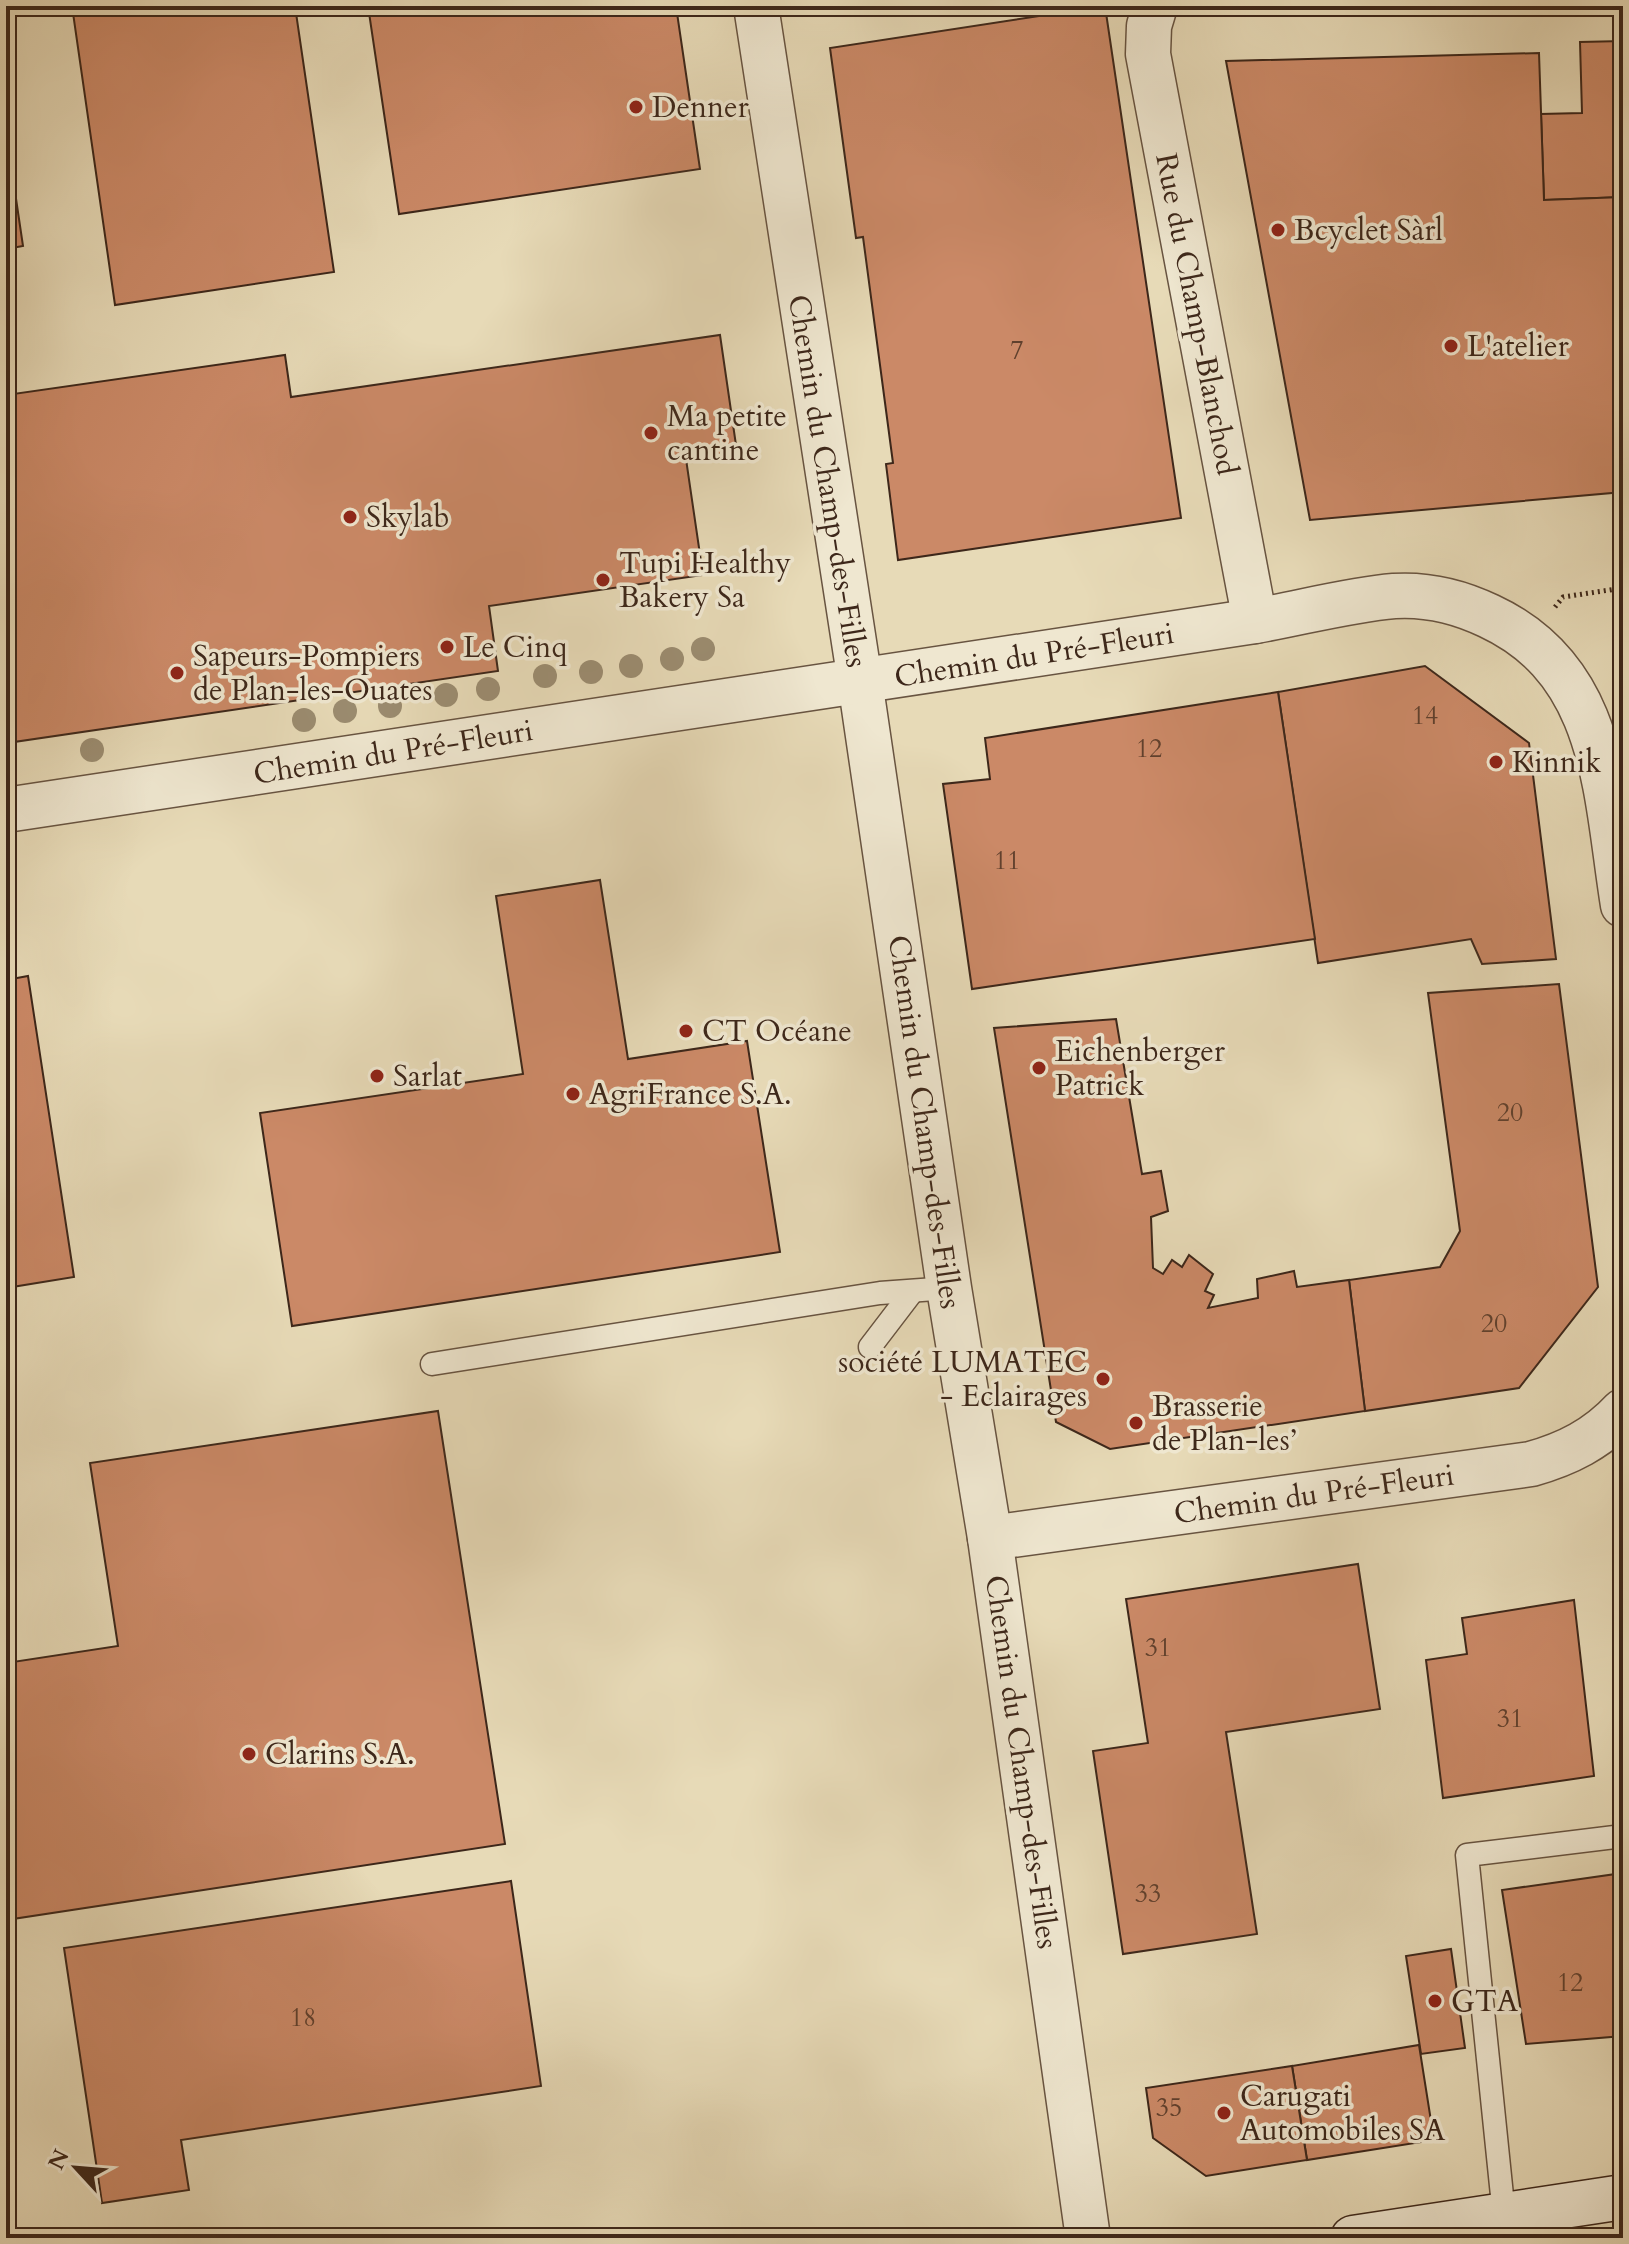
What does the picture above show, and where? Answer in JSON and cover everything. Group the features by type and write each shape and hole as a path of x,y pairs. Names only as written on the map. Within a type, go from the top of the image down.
{"street":[{"name":"Chemin du Champ-des-Filles","path":"756,6 860,681 930,1290 990,1538 1088,2238"},
{"name":"Rue du Champ-Blanchod","path":"1155,6 1148,54 1255,621"},
{"name":"Chemin du Pré-Fleuri","path":"6,810 1255,621 1393,596 1419,596 1477,610 1531,640 1565,674 1592,730 1623,905"},
{"name":"Chemin du Pré-Fleuri","path":"990,1538 1531,1464 1580,1446 1623,1411"},
{"path":"1353,2238 1623,2197"}],"lane":[{"path":"870,1347 930,1290"},
{"path":"432,1364 880,1293 930,1290"},
{"path":"1504,2215 1467,1855 1623,1836"}],"path":[{"path":"1531,640 1563,597 1623,588"}],"building":[{"path":"72,6 295,6 334,272 115,305"},
{"path":"368,6 676,6 700,169 399,214"},
{"path":"1105,6 1181,518 898,560 886,464 893,463 863,237 856,238 830,48"},
{"path":"1623,41 1623,197 1544,200 1541,114 1582,113 1580,42"},
{"name":"L'atelier","path":"1539,53 1544,200 1623,197 1623,492 1310,520 1226,61"},
{"path":"6,131 23,246 6,249"},
{"name":"Skylab","path":"720,335 737,452 686,459 703,575 489,606 498,671 7,743 6,395 285,355 291,397"},
{"path":"1425,666 1529,743 1556,959 1482,964 1471,939 1318,963 1278,692"},
{"path":"1278,692 1315,939 972,989 943,784 990,779 985,738"},
{"name":"AgriFrance S.A.","path":"600,880 628,1059 747,1041 780,1252 292,1326 260,1113 523,1074 496,896"},
{"path":"28,976 74,1277 6,1288 6,980"},
{"path":"1559,984 1598,1287 1519,1388 1365,1411 1349,1280 1440,1267 1460,1231 1428,993"},
{"path":"1116,1019 1142,1174 1161,1171 1168,1211 1151,1217 1153,1268 1163,1274 1172,1260 1182,1267 1189,1255 1213,1274 1205,1291 1214,1295 1208,1308 1258,1298 1257,1279 1294,1271 1297,1287 1349,1280 1365,1411 1110,1449 1056,1422 994,1028"},
{"name":"Clarins S.A.","path":"438,1411 505,1844 6,1920 6,1663 118,1646 90,1463"},
{"path":"1358,1564 1380,1709 1226,1732 1257,1934 1123,1954 1093,1751 1148,1743 1126,1599"},
{"path":"1574,1600 1594,1776 1443,1798 1426,1660 1467,1654 1462,1618"},
{"path":"1623,1873 1623,1929 1619,1929 1623,1931 1623,2036 1526,2044 1502,1890"},
{"path":"511,1881 541,2086 181,2140 189,2190 102,2203 64,1948"},
{"name":"GTA","path":"1451,1949 1465,2048 1421,2054 1406,1956"},
{"path":"1419,2045 1434,2140 1307,2160 1292,2066"},
{"name":"Carugati Automobiles SA","path":"1292,2066 1307,2160 1206,2176 1153,2138 1146,2088"}],"place":[{"name":"Denner","path":"636,107"},
{"name":"Bcyclet Sàrl","path":"1278,230"},
{"name":"L'atelier","path":"1451,346"},
{"name":"Ma petite cantine","path":"651,433"},
{"name":"Skylab","path":"350,517"},
{"name":"Tupi Healthy Bakery Sa","path":"603,580"},
{"name":"Le Cinq","path":"447,647"},
{"name":"Sapeurs-Pompiers de Plan-les-Ouates","path":"177,673"},
{"name":"Kinnik","path":"1496,762"},
{"name":"CT Océane","path":"686,1031"},
{"name":"Eichenberger Patrick","path":"1039,1068"},
{"name":"Sarlat","path":"377,1076"},
{"name":"AgriFrance S.A.","path":"573,1094"},
{"name":"société LUMATEC - Eclairages","path":"1103,1379"},
{"name":"Brasserie de Plan-les’","path":"1136,1423"},
{"name":"Clarins S.A.","path":"249,1754"},
{"name":"GTA","path":"1435,2001"},
{"name":"Carugati Automobiles SA","path":"1224,2113"}]}
